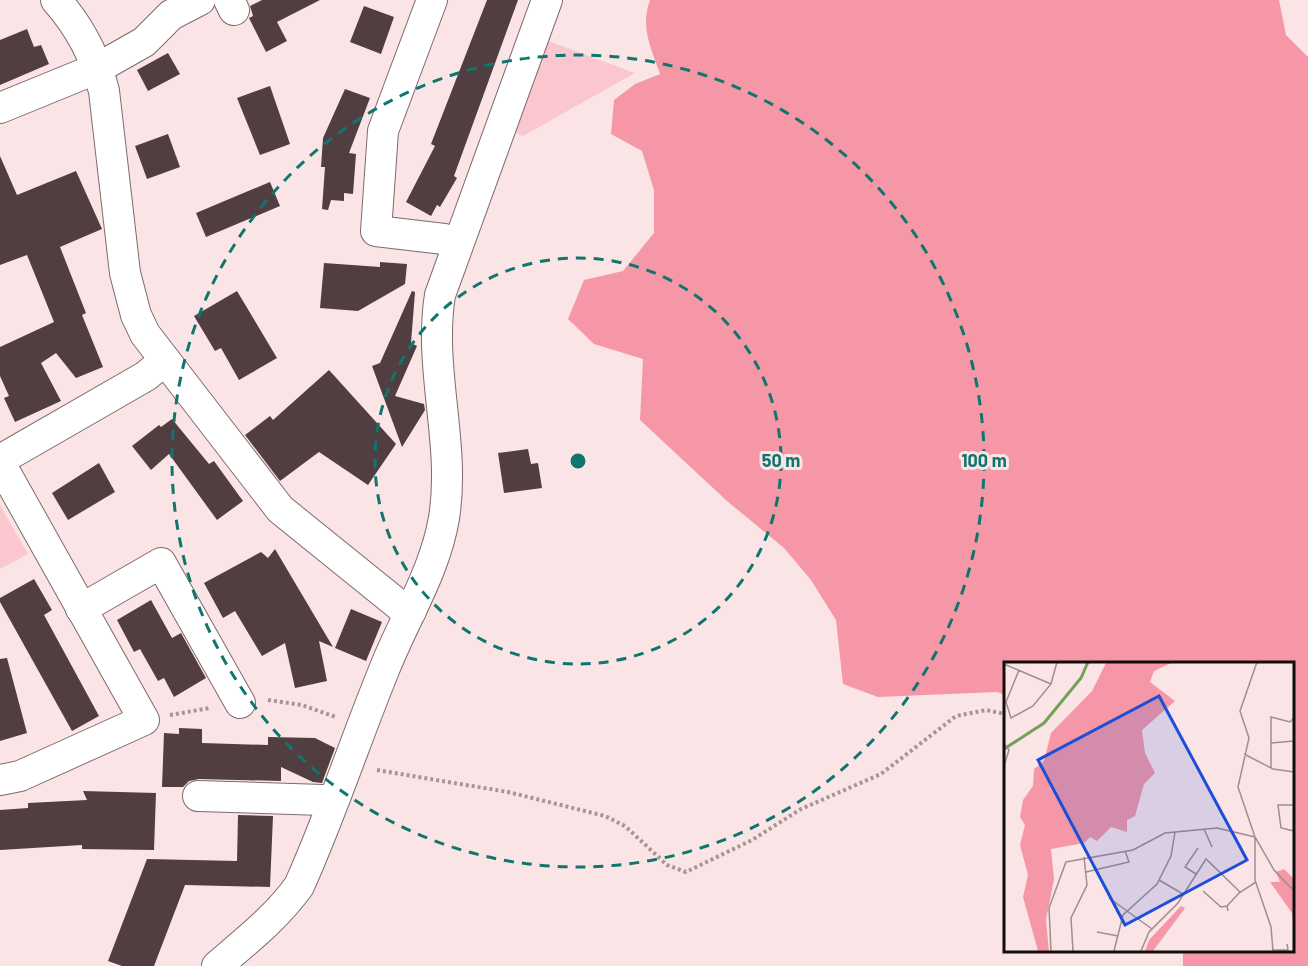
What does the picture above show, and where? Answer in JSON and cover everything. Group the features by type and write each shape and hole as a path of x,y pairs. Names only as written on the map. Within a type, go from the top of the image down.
{"street":[{"path":"56,0 82,34 98,68 104,91 129,294 145,334 280,509 400,606 411,611"},
{"path":"0,108 98,68 144,42 171,15 200,0"},
{"path":"432,0 383,130 376,231 444,239 458,244"},
{"path":"217,966 285,906 309,863 384,670 436,550 444,516 446,482 437,316 446,275 547,0"},
{"path":"0,780 20,776 144,720 0,462 146,376 165,360"},
{"path":"81,609 161,563 240,703"},
{"path":"198,796 323,800 332,803"}],"path":[{"path":"347,765 508,792 605,816 626,825 667,865 686,872 753,840 801,809 881,774 956,716 986,710 1004,714"}],"shaded area":[{"path":"650,0 1279,0 1286,35 1308,57 1308,966 1183,966 1183,951 1293,951 1293,662 1004,662 1004,695 997,692 878,697 843,684 836,620 811,580 784,548 727,501 640,420 643,359 594,344 568,319 584,280 623,271 654,233 654,190 642,151 611,134 614,100 635,84 660,74 646,28"},
{"path":"543,39 635,73 523,136 510,131"},
{"path":"0,505 28,554 0,569"}],"building":[{"path":"262,0 320,0 277,22 287,41 266,52 249,18 253,16 250,6"},
{"path":"487,0 518,0 454,176 457,178 440,207 437,205 431,216 406,202 435,146 431,144"},
{"path":"364,6 394,17 381,54 350,42"},
{"path":"27,29 34,47 41,45 49,64 0,85 0,40"},
{"path":"168,53 180,74 148,91 137,70"},
{"path":"270,86 290,144 260,155 237,98"},
{"path":"345,89 370,98 349,153 356,154 353,194 344,193 344,201 331,200 328,210 322,209 325,167 321,167 323,138"},
{"path":"168,134 180,167 147,179 135,146"},
{"path":"0,156 17,195 76,171 102,229 60,247 86,313 82,315 103,367 76,378 56,353 41,363 61,401 15,422 4,398 9,396 0,376 0,347 54,322 27,255 0,265"},
{"path":"270,182 280,206 206,237 196,213"},
{"path":"380,262 407,264 405,284 358,311 320,308 324,263 380,267"},
{"path":"237,291 277,358 239,380 221,348 215,351 194,316"},
{"path":"412,291 415,292 411,343 417,346 395,396 424,404 425,410 402,447 372,366 380,363"},
{"path":"329,370 396,444 368,485 319,452 280,481 245,435 270,416 273,420"},
{"path":"172,419 209,464 214,461 243,501 217,520 169,454 151,470 132,446 159,425 161,427"},
{"path":"528,449 531,464 538,463 542,488 504,493 498,453"},
{"path":"99,463 115,492 68,520 52,493"},
{"path":"275,549 333,647 319,641 327,681 295,688 285,643 262,656 235,611 223,618 204,583 261,552 268,558"},
{"path":"34,579 52,610 44,615 99,716 72,731 0,602 0,598"},
{"path":"151,600 172,638 181,633 206,678 174,697 164,678 158,681 140,649 134,652 117,620"},
{"path":"351,609 382,622 366,661 335,648"},
{"path":"7,658 27,733 0,741 0,659"},
{"path":"179,728 202,729 202,743 268,745 268,737 315,738 335,748 322,783 313,782 281,767 281,781 199,779 189,781 183,787 162,787 164,733 179,734"},
{"path":"83,791 156,793 154,850 82,849 82,845 0,850 0,810 28,808 28,803 87,800"},
{"path":"238,815 273,816 270,887 185,885 154,966 122,966 108,961 147,859 237,861"}]}
